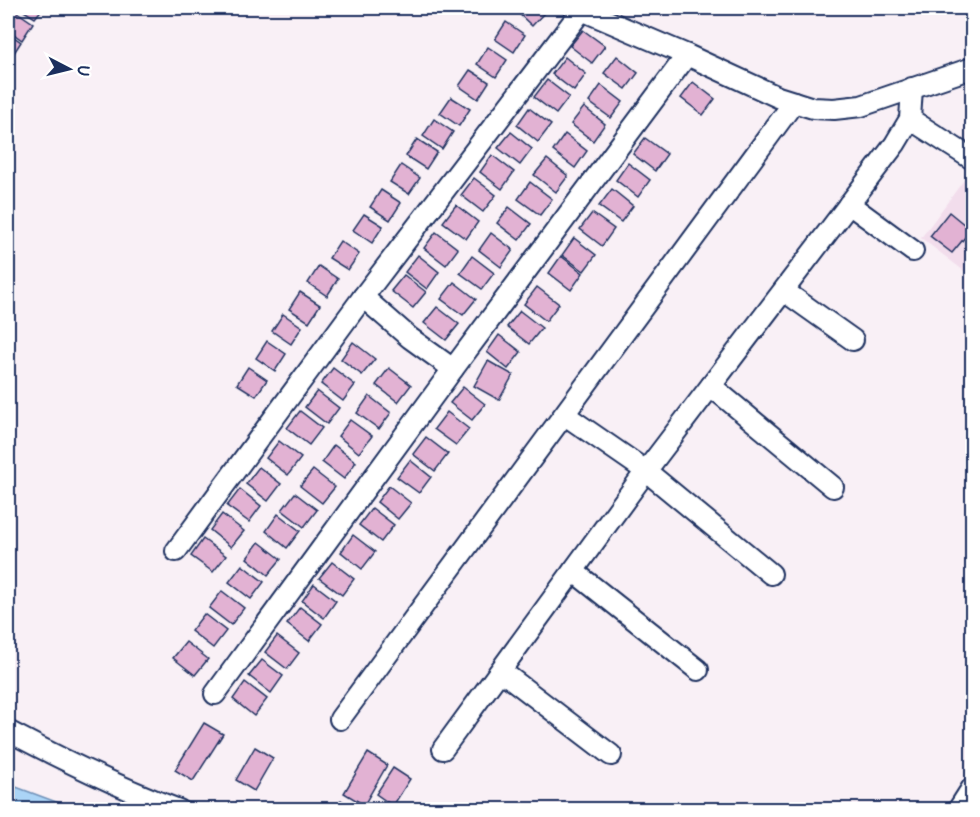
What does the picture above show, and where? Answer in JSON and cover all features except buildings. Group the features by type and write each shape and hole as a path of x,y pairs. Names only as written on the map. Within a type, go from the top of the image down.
{"street":[{"path":"176,551 579,9 687,55 738,80 813,108 834,109 861,106 972,68"},
{"path":"215,694 687,55"},
{"path":"443,749 646,471 895,144 910,120 912,88"},
{"path":"340,719 794,102"},
{"path":"910,120 972,159"},
{"path":"849,204 913,251"},
{"path":"784,291 854,340"},
{"path":"363,297 410,338 453,369"},
{"path":"711,386 833,487"},
{"path":"565,415 646,471 771,574"},
{"path":"573,571 698,670"},
{"path":"501,671 611,755"},
{"path":"8,731 141,795 180,810"},
{"path":"958,810 972,788"}],"shaded area":[{"path":"972,169 972,277 921,238"}],"water":[{"path":"8,784 75,809 8,809"}]}
